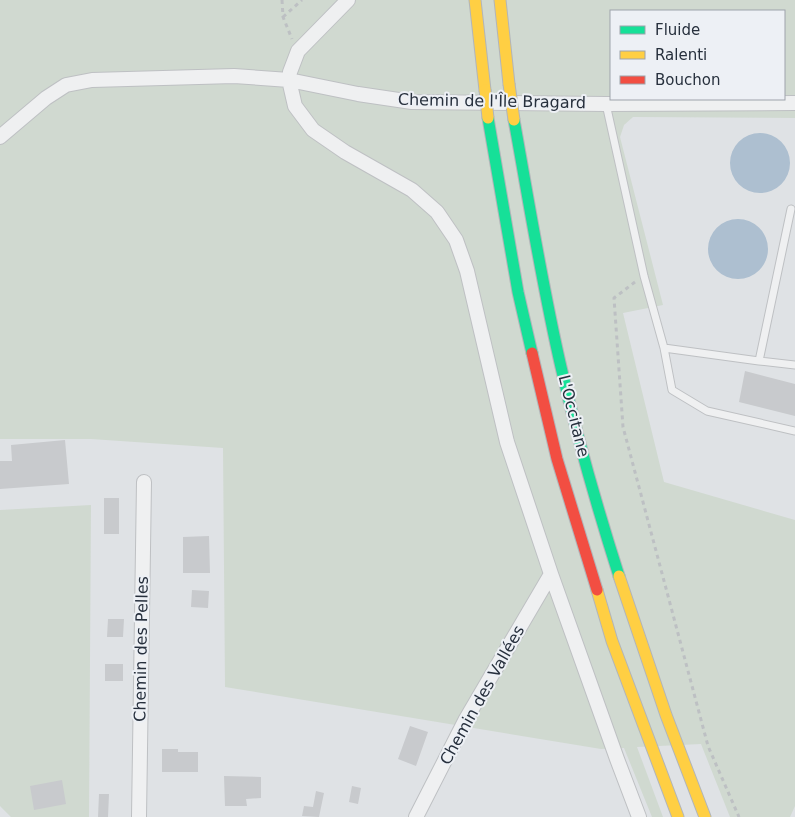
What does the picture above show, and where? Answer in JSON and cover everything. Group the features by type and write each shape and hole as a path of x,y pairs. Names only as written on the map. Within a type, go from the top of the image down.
{"highway":[{"name":"L'Occitane","path":"475,0 488,118 518,292 557,460 612,640 678,817"},
{"name":"L'Occitane","path":"500,0 514,120 544,288 569,400 602,520 633,620 669,726 705,817"}],"street":[{"path":"348,0 298,51 290,72 295,106 313,130 345,152 412,190 437,212 456,240 467,271 507,442 551,574 639,817"},
{"name":"Chemin de l'Île Bragard","path":"0,138 46,98 66,85 92,80 225,77 290,80 358,94 412,102 795,103"},
{"name":"Chemin des Pelles","path":"139,817 144,482"},
{"name":"Chemin des Vallées","path":"416,817 466,719 551,574"}],"lane":[{"path":"606,104 644,276 664,348 672,390 707,411 795,431"},
{"path":"759,361 790,209"},
{"path":"664,348 795,365"}],"path":[{"path":"282,0 283,17 298,51"},
{"path":"283,17 302,0"},
{"path":"644,276 614,298 623,426 708,746 739,817"}],"shaded area":[{"path":"0,0 795,0 795,118 633,117 624,125 620,137 663,305 623,313 664,482 795,520 795,806 790,817 730,817 701,744 637,747 663,817 652,817 624,748 601,749 225,687 223,448 91,439 0,439"},
{"path":"91,505 89,817 11,817 0,806 0,510"}],"water":[{"path":"754,133 766,133 777,138 785,146 790,157 788,175 777,188 766,193 754,193 743,188 735,180 730,169 730,157 735,146 743,138"},
{"path":"732,219 744,219 755,224 763,232 768,243 766,261 755,274 744,279 732,279 721,274 713,266 708,255 708,243 713,232 721,224"}],"building":[{"path":"745,371 795,384 795,416 739,402"},
{"path":"65,440 69,484 0,489 0,461 12,461 11,445"},
{"path":"104,498 119,498 119,534 104,534"},
{"path":"209,536 210,573 183,573 183,537"},
{"path":"192,590 209,591 208,608 191,607"},
{"path":"108,619 124,619 123,637 107,637"},
{"path":"105,664 123,664 123,681 105,681"},
{"path":"410,726 428,732 416,766 398,759"},
{"path":"162,749 178,749 178,752 198,752 198,772 162,772"},
{"path":"224,776 261,777 261,798 246,799 247,806 225,806"},
{"path":"62,780 66,804 34,810 30,786"},
{"path":"352,786 361,788 358,804 349,802"},
{"path":"316,791 324,793 319,817 302,816 304,806 313,807"},
{"path":"99,794 109,794 108,817 98,817"}],"traffic: fast":[{"path":"488,118 518,292 532,353"},
{"path":"514,120 561,367 588,472 619,576"}],"traffic: slow":[{"path":"475,0 485,90"},
{"path":"500,0 509,84"},
{"path":"509,84 514,120"},
{"path":"485,90 488,118"},
{"path":"619,576 666,715 705,817"},
{"path":"597,590 612,641 678,817"}],"traffic: jam":[{"path":"532,353 557,459 597,590"}]}
